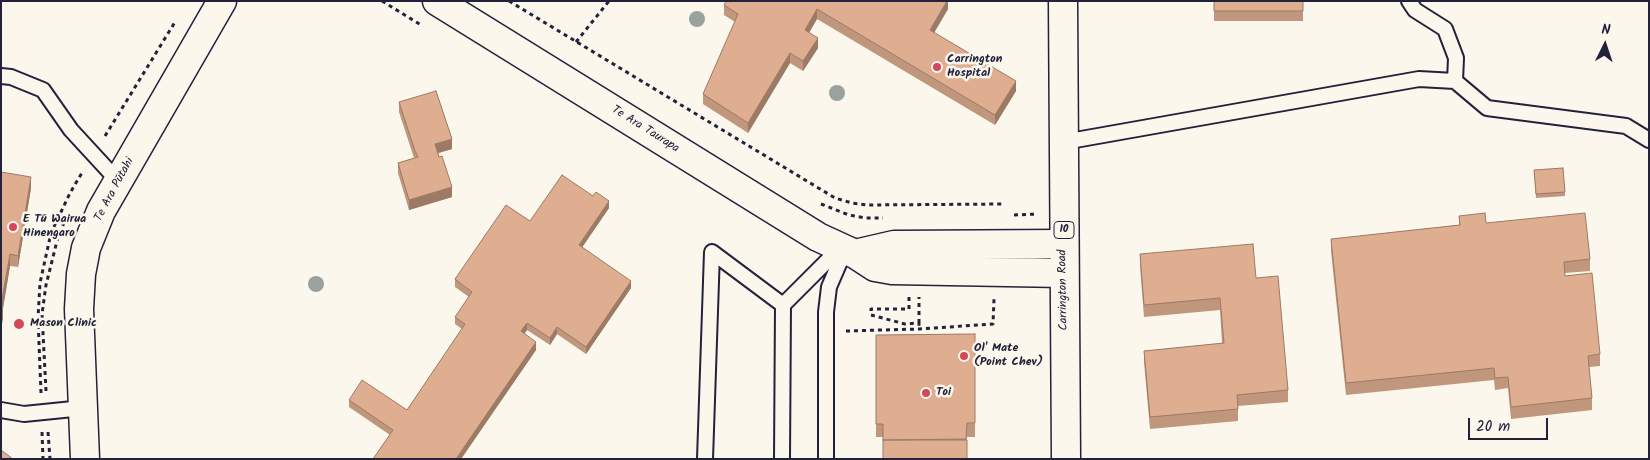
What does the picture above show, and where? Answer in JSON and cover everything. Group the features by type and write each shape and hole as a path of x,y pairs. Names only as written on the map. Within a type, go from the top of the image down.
{"street":[{"name":"Te Ara Pūtahi","path":"85,459 79,309 80,274 86,248 101,211 222,1"},
{"name":"Te Ara Taurapa","path":"437,1 818,237 847,250 875,267 892,270 1064,273"},
{"name":"Carrington Road","path":"1063,1 1066,459"},
{"path":"847,250 894,245 1064,244"}],"lane":[{"path":"1409,1 1415,10 1445,29 1456,58 1455,81"},
{"path":"1,76 11,77 43,90 71,130 118,181"},
{"path":"1064,142 1419,79 1455,81 1487,108 1626,126 1649,140"},
{"path":"782,459 783,305 847,250"},
{"path":"826,459 826,312 829,287 847,250"},
{"path":"705,459 712,252 783,305"},
{"path":"1,410 24,414 83,408"}],"path":[{"path":"509,1 835,198 868,205 1004,204"},
{"path":"576,42 609,1"},
{"path":"816,201 849,215 865,218 885,218"},
{"path":"1014,215 1033,214"},
{"path":"909,294 909,309 871,309 872,315 905,324 919,323"},
{"path":"838,331 919,329 993,324 994,297"},
{"path":"918,305 919,329"}],"building":[{"name":"Carrington Hospital","path":"726,1 947,1 930,30 1016,81 995,115 817,9 805,30 818,38 803,61 790,53 748,123 703,94 738,14 724,5"},
{"path":"1214,1 1303,1 1303,11 1214,11"},
{"path":"436,91 452,139 435,144 439,157 442,156 452,187 409,200 398,163 418,157 399,102"},
{"path":"1563,168 1565,192 1536,194 1534,170"},
{"name":"E Tū Wairua Hinengaro","path":"1,172 31,177 18,256 10,254 1,305"},
{"path":"562,175 593,196 596,192 609,201 579,245 631,281 586,347 557,327 550,338 527,323 521,331 536,342 456,459 373,459 393,430 349,400 362,380 407,410 465,324 455,317 472,292 455,279 506,205 530,221"},
{"path":"1485,213 1486,223 1585,213 1590,259 1564,262 1565,276 1592,273 1600,354 1588,356 1592,398 1511,407 1508,377 1495,378 1494,368 1346,383 1331,239 1460,225 1459,216"},
{"path":"1253,244 1256,278 1278,276 1288,390 1237,395 1238,409 1150,417 1144,351 1224,343 1220,298 1144,305 1140,254"},
{"name":"Toi","path":"975,334 975,423 967,423 966,439 883,440 883,424 876,424 876,335"},
{"path":"883,440 967,440 967,459 883,459"},
{"path":"1,450 13,459 1,459"}],"place":[{"name":"Carrington Hospital","path":"937,67"},
{"name":"E Tū Wairua Hinengaro","path":"13,227"},
{"name":"Mason Clinic","path":"19,324"},
{"name":"Ol' Mate (Point Chev)","path":"964,356"},
{"name":"Toi","path":"926,393"}]}
